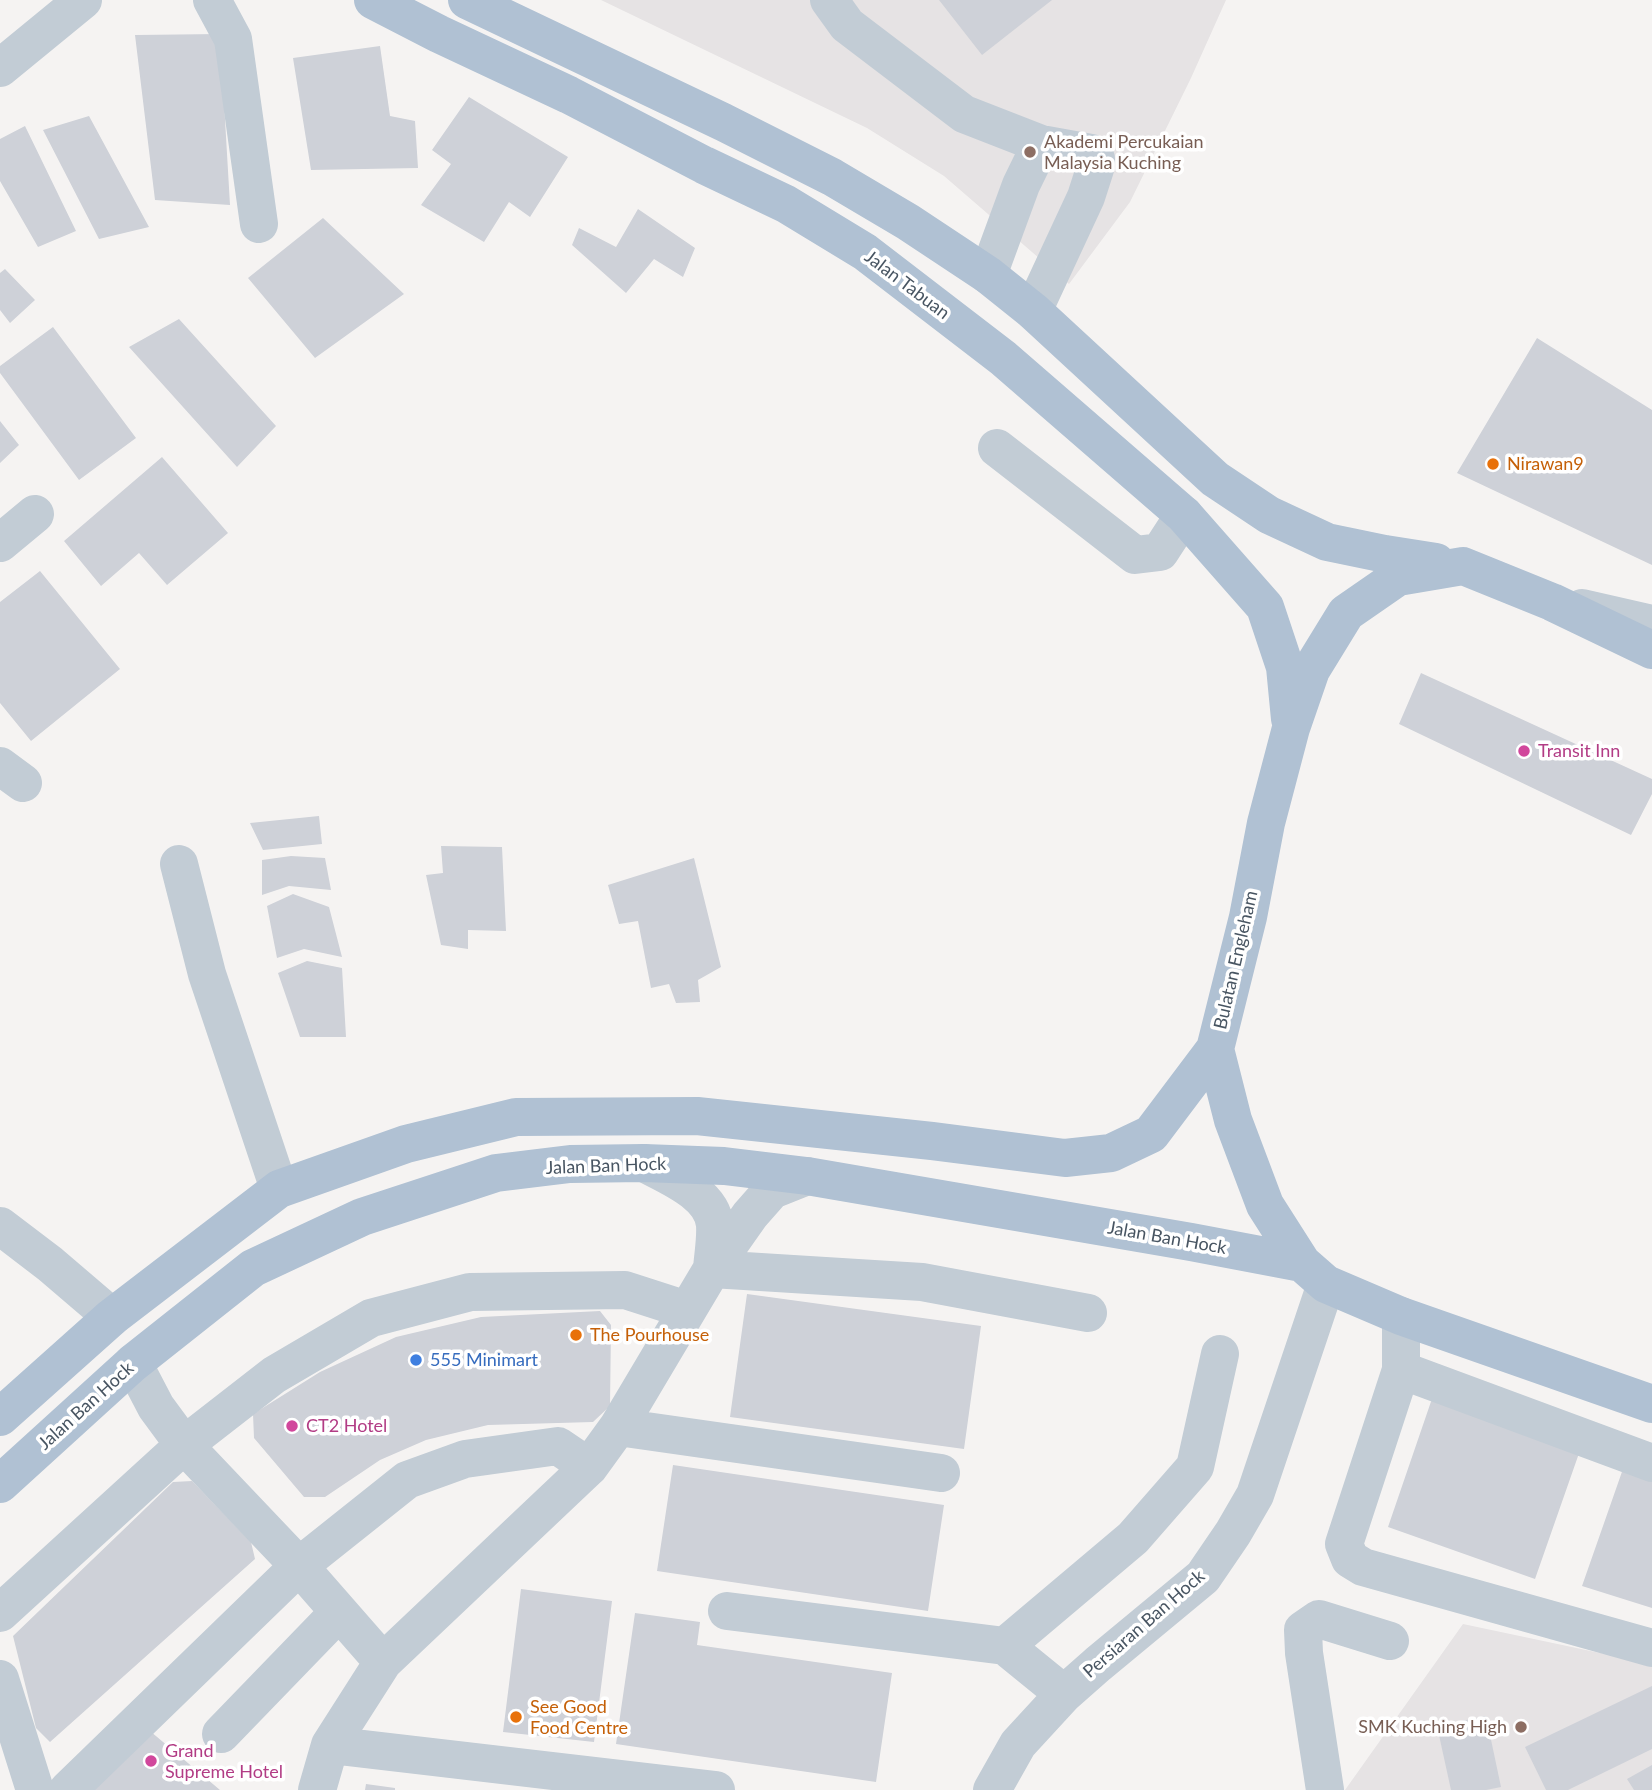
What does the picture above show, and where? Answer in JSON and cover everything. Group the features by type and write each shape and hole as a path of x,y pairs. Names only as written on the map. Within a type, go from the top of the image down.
{"main road":[{"name":"Jalan Tabuan","path":"373,0 786,204 864,252 1003,358 1184,515 1265,607 1284,667 1291,728"},
{"path":"467,0 723,122 832,177 908,222 988,275 1033,311 1215,479 1269,515 1327,542 1463,566 1552,602 1652,650"},
{"name":"Bulatan Engleham","path":"1314,1274 1265,1205 1233,1120 1215,1049 1248,917 1266,823 1291,728 1311,670 1346,613 1398,577 1463,566"},
{"path":"0,1417 112,1317 279,1189 406,1144 516,1117 697,1116 1065,1158 1111,1153 1151,1133 1215,1049"},
{"name":"Jalan Ban Hock","path":"0,1484 133,1363 253,1268 362,1217 496,1173 570,1164 644,1163 724,1166 807,1176 1191,1242 1314,1274"},
{"path":"1314,1274 1401,1316 1652,1404"}],"street":[{"path":"0,68 83,0"},
{"path":"212,0 233,39 259,224"},
{"path":"829,0 847,25 964,114 1041,144 1091,153 1096,159 1086,197 1033,311"},
{"path":"988,275 1021,186 1041,144"},
{"path":"997,448 1135,555 1160,552 1184,515"},
{"path":"0,543 35,514"},
{"path":"1552,602 1652,624"},
{"path":"179,864 207,974 279,1189"},
{"path":"644,1163 690,1188 706,1203 715,1223 712,1269"},
{"path":"317,1790 330,1745 383,1662 589,1467 618,1427 712,1269 750,1215 772,1190 807,1176"},
{"path":"0,1226 112,1317"},
{"path":"712,1269 922,1282 1088,1313"},
{"name":"Persiaran Ban Hock","path":"992,1790 1018,1744 1065,1694 1098,1664 1203,1577 1233,1533 1255,1495 1314,1274"},
{"path":"0,1613 184,1445 274,1376 371,1318 470,1292 625,1290 687,1310"},
{"path":"1401,1316 1401,1370 1345,1544 1350,1559 1363,1567 1652,1648"},
{"path":"1005,1646 1133,1538 1195,1467 1220,1354"},
{"path":"133,1363 156,1408 184,1445 299,1566 383,1662"},
{"path":"1401,1370 1652,1463"},
{"path":"618,1427 940,1473"},
{"path":"68,1790 299,1566 407,1480 465,1459 558,1446 589,1467"},
{"path":"727,1611 1005,1646 1065,1694"},
{"path":"222,1734 339,1612"},
{"path":"1325,1790 1304,1653 1303,1630 1319,1619 1390,1641"},
{"path":"0,1679 35,1790"},
{"path":"330,1745 716,1790"}],"shaded area":[{"name":"Akademi Percukaian Malaysia Kuching","path":"601,0 1226,0 1130,202 1069,284 944,176 867,128"},
{"name":"SMK Kuching High","path":"1463,1624 1652,1664 1652,1790 1345,1790"}],"building":[{"path":"939,0 1052,0 982,55"},
{"path":"220,34 230,205 155,200 135,35"},
{"path":"380,46 390,116 415,121 418,168 311,170 293,58"},
{"path":"469,97 568,157 530,217 509,202 484,242 421,205 451,164 432,150"},
{"path":"89,116 149,227 99,239 43,130"},
{"path":"25,126 76,231 38,247 0,181 0,139"},
{"path":"638,209 695,248 683,277 654,259 626,293 572,245 579,228 616,247"},
{"path":"323,218 404,294 315,358 248,278"},
{"path":"5,269 35,300 10,323 0,310 0,273"},
{"path":"179,319 276,426 237,467 129,347"},
{"path":"53,327 136,438 79,480 0,373 0,366"},
{"path":"1537,338 1652,410 1652,565 1457,473"},
{"path":"0,421 19,445 0,463"},
{"path":"162,457 228,533 167,585 139,553 101,586 64,541"},
{"path":"40,571 120,669 31,741 0,703 0,602"},
{"name":"Transit Inn","path":"1421,673 1652,779 1652,794 1631,835 1399,724"},
{"path":"319,816 322,844 263,850 250,823"},
{"path":"441,846 502,847 506,931 468,930 468,949 441,945 426,875 443,873"},
{"path":"291,856 325,858 331,890 289,886 262,895 262,860"},
{"path":"694,858 721,967 698,980 700,1002 676,1003 669,984 651,988 638,921 619,924 608,885"},
{"path":"293,894 329,907 342,957 304,949 277,958 267,906"},
{"path":"307,961 342,968 346,1037 300,1037 278,973"},
{"path":"747,1294 981,1326 964,1449 730,1417"},
{"path":"600,1311 611,1325 610,1406 593,1422 488,1425 426,1440 380,1460 325,1497 304,1497 254,1438 253,1414 320,1372 396,1337 481,1317"},
{"path":"1436,1387 1584,1439 1535,1579 1388,1527"},
{"path":"673,1465 944,1505 928,1611 657,1571"},
{"path":"1624,1466 1652,1477 1652,1608 1582,1586"},
{"path":"192,1481 251,1542 255,1559 50,1742 36,1728 13,1636 173,1482"},
{"path":"521,1589 612,1601 594,1742 503,1732"},
{"path":"635,1613 700,1622 697,1645 892,1673 876,1782 616,1744"},
{"path":"1652,1686 1652,1749 1568,1790 1546,1790 1525,1747"},
{"path":"1486,1716 1501,1787 1451,1790 1437,1726"},
{"name":"Grand Supreme Hotel","path":"150,1731 220,1790 82,1790"},
{"path":"1652,1765 1652,1790 1634,1790 1627,1779"},
{"path":"366,1784 395,1788 395,1790 365,1790"}],"place":[{"name":"Akademi Percukaian Malaysia Kuching","path":"1030,152"},
{"name":"Nirawan9","path":"1493,464"},
{"name":"Transit Inn","path":"1524,751"},
{"name":"The Pourhouse","path":"576,1335"},
{"name":"555 Minimart","path":"416,1360"},
{"name":"CT2 Hotel","path":"292,1426"},
{"name":"See Good Food Centre","path":"516,1717"},
{"name":"SMK Kuching High","path":"1521,1727"},
{"name":"Grand Supreme Hotel","path":"151,1761"}]}
